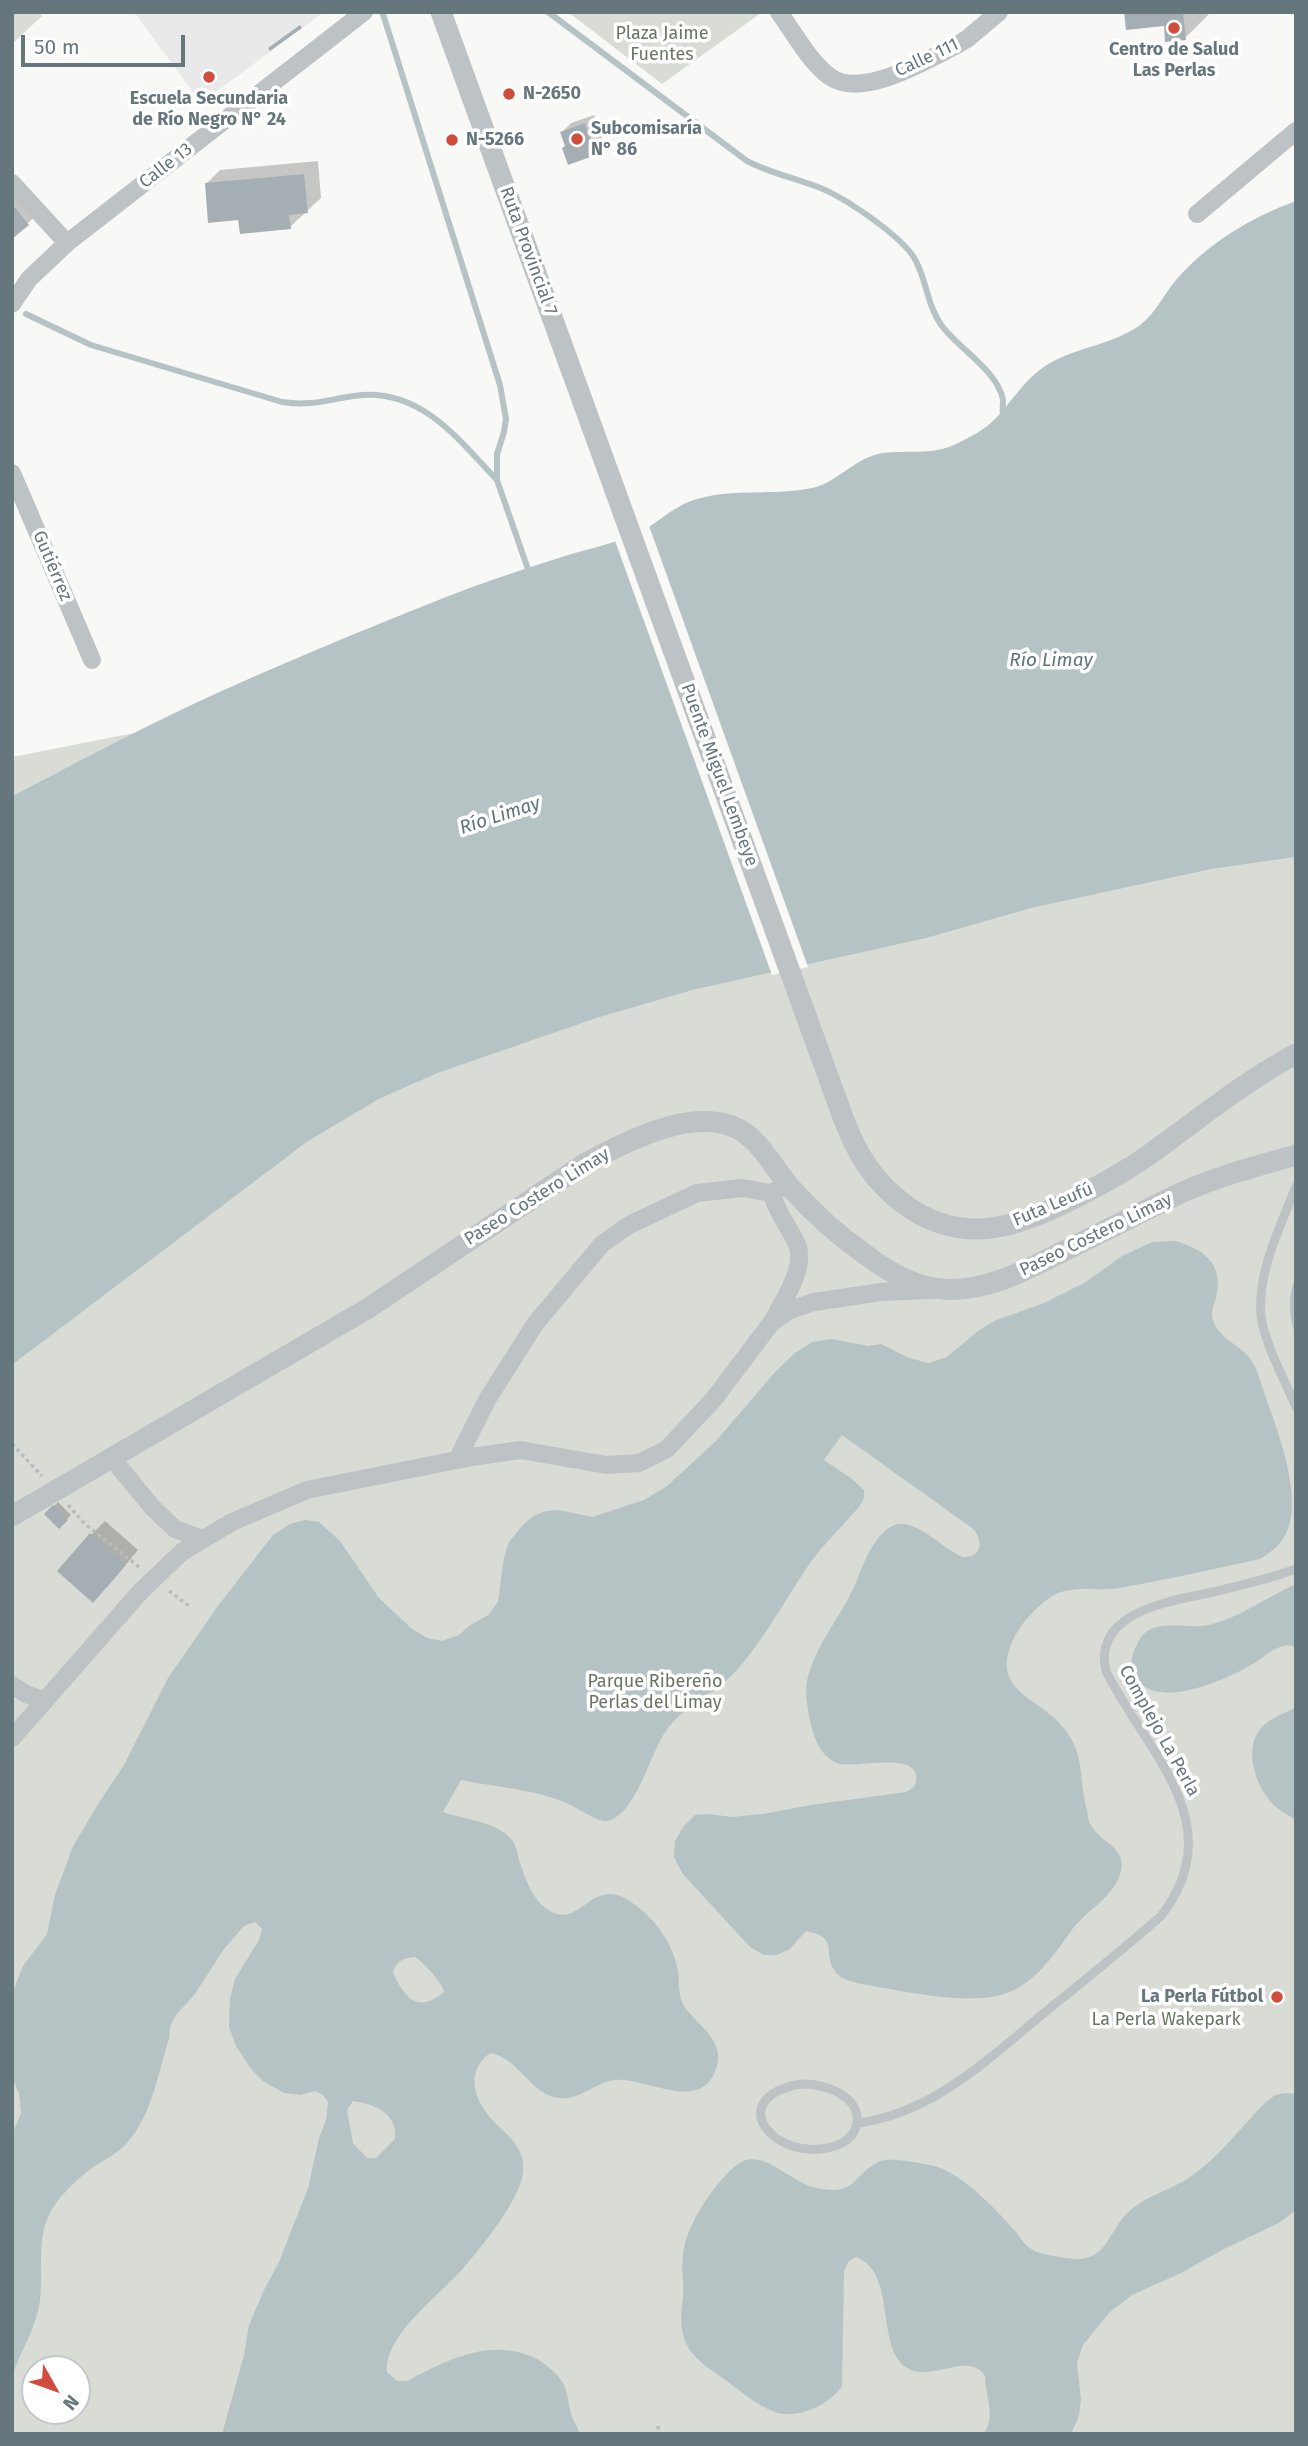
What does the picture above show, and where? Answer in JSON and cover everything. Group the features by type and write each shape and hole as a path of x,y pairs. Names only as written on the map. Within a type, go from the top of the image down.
{"street":[{"name":"Calle 13","path":"12,304 29,279 67,243 364,12"},
{"name":"Ruta Provincial 7","path":"441,12 616,490"},
{"name":"Calle 111","path":"779,12 824,72 846,85 861,86 942,53 967,39 999,12"},
{"path":"1197,214 1296,131"},
{"path":"12,183 67,243"},
{"name":"Gutiérrez","path":"12,473 92,660"},
{"name":"Puente Miguel Lembeye","path":"616,490 822,1059"},
{"name":"Futa Leufú","path":"822,1059 852,1140 875,1178 892,1196 931,1220 953,1227 975,1229 1001,1227 1033,1217 1106,1182 1294,1055"},
{"name":"Paseo Costero Limay","path":"12,1516 367,1309 559,1180 609,1150 662,1129 702,1122 736,1127 756,1145 779,1188 876,1263 920,1284 941,1289 964,1289 1013,1275 1187,1191 1219,1178 1296,1155"},
{"path":"12,1738 141,1591 182,1552 232,1521 307,1490 457,1460 520,1450 607,1465 639,1463 667,1449 713,1400 772,1322 799,1266 798,1245 779,1215 779,1188 742,1188 697,1193 629,1224 602,1244 534,1324 487,1400 457,1460"},
{"path":"772,1322 790,1310 814,1302 881,1292 941,1289"},
{"path":"111,1457 152,1507 175,1529 202,1539"},
{"path":"12,1685 45,1701"}],"lane":[{"path":"1296,1186 1269,1259 1261,1306 1265,1332 1296,1407"},
{"name":"Complejo La Perla","path":"858,2123 895,2116 918,2106 967,2076 1161,1916 1174,1900 1185,1871 1189,1836 1186,1816 1170,1777 1106,1671 1103,1658 1106,1644 1113,1632 1125,1621 1152,1606 1264,1580 1296,1569"},
{"path":"800,2084 818,2084 846,2098 857,2114 858,2123 854,2133 845,2142 833,2147 800,2148 766,2131 761,2122 761,2112 773,2092 800,2084"}],"path":[{"path":"12,1444 85,1524 189,1606"},
{"path":"658,2426 659,2434"}],"shaded area":[{"name":"Escuela Secundaria de Río Negro N° 24","path":"134,12 324,12 201,103"}],"green space":[{"path":"12,12 39,12 42,16 12,44"},
{"name":"Plaza Jaime Fuentes","path":"568,12 760,12 761,13 662,84"},
{"path":"134,733 12,796 12,757"},
{"name":"Parque Ribereño Perlas del Limay","path":"1296,857 1296,2434 12,2434 12,1365 307,1142 379,1099 438,1073 597,1018 693,990 927,938 1032,908 1212,869"}],"water":[{"name":"Río Limay","path":"1296,201 1296,857 1212,869 1032,908 927,938 693,990 597,1018 438,1073 379,1099 307,1142 12,1365 12,796 165,718 281,665 471,587 634,535 688,502 725,494 812,488 831,481 873,455 937,450 954,445 993,421 1041,369 1064,356 1116,338 1140,325 1188,267 1216,243 1263,215"},
{"path":"1176,1241 1204,1254 1215,1267 1218,1286 1212,1310 1213,1320 1221,1334 1247,1355 1257,1373 1286,1462 1292,1515 1283,1539 1260,1559 1119,1588 1064,1591 1037,1608 1016,1634 1007,1657 1007,1670 1012,1682 1052,1716 1070,1736 1078,1756 1089,1822 1116,1850 1122,1863 1118,1880 1107,1896 1077,1924 1051,1958 1027,1982 1007,1993 974,1998 934,1996 860,1984 839,1976 831,1963 826,1941 823,1937 806,1931 790,1949 777,1955 764,1955 750,1947 682,1873 674,1857 675,1841 683,1827 695,1815 732,1817 763,1814 906,1792 916,1781 915,1771 908,1766 897,1763 837,1763 824,1754 811,1725 806,1695 808,1677 870,1550 887,1529 898,1524 914,1526 963,1557 974,1555 979,1547 978,1538 972,1528 842,1435 824,1460 864,1490 864,1498 859,1507 810,1563 763,1636 735,1672 671,1724 634,1797 617,1817 603,1821 552,1798 461,1780 443,1812 485,1823 507,1835 515,1845 531,1890 539,1902 550,1911 561,1915 570,1913 606,1894 618,1895 640,1908 667,1940 678,1970 682,2001 712,2038 718,2053 715,2072 707,2084 696,2090 683,2091 614,2080 573,2097 559,2098 541,2091 500,2056 490,2053 477,2069 477,2096 487,2114 519,2150 523,2162 522,2179 510,2205 485,2241 455,2277 404,2329 389,2358 387,2372 397,2381 407,2381 469,2354 502,2350 518,2352 539,2360 560,2379 580,2434 222,2434 244,2355 249,2325 279,2262 308,2188 319,2138 326,2120 328,2102 323,2095 315,2091 301,2095 284,2093 263,2081 251,2069 236,2046 229,2027 230,1999 235,1979 259,1940 262,1929 255,1922 244,1926 224,1949 195,1994 176,2015 170,2027 153,2093 136,2132 119,2150 74,2183 49,2215 43,2236 38,2310 12,2376 12,2135 21,2113 19,2093 12,2078 12,1994 23,1966 47,1934 55,1895 73,1846 124,1765 168,1678 218,1606 273,1535 290,1524 305,1520 319,1522 340,1541 379,1598 411,1628 427,1638 442,1641 459,1635 488,1615 498,1602 504,1557 509,1542 533,1516 559,1510 592,1517 644,1500 667,1486 716,1441 776,1371 812,1342 832,1339 868,1346 881,1344 909,1358 929,1363 947,1357 994,1321 1044,1303 1086,1282 1122,1256 1152,1242","holes":["415,1957 432,1973 444,1992 427,2002 413,2000 408,1996 393,1973 401,1961","353,2101 376,2107 389,2116 393,2123 395,2139 376,2158 367,2158 353,2143 347,2110"]},
{"path":"1296,1276 1296,1336 1290,1306"},
{"path":"1296,1584 1296,1647 1284,1646 1273,1650 1226,1678 1172,1693 1156,1691 1143,1685 1134,1673 1134,1651 1140,1639 1153,1628 1200,1626 1220,1622"},
{"path":"1296,1707 1296,1821 1275,1807 1264,1793 1255,1774 1252,1753 1253,1743 1263,1726"},
{"path":"1296,2094 1296,2210 1279,2223 1132,2295 1110,2312 1083,2345 1077,2363 1081,2399 1079,2416 1071,2434 983,2434 990,2414 985,2376 968,2366 921,2372 900,2362 889,2336 881,2289 876,2276 868,2264 856,2257 848,2262 844,2271 842,2386 820,2405 800,2413 781,2414 772,2411 702,2363 686,2343 681,2320 682,2259 685,2243 709,2196 725,2176 743,2161 764,2161 806,2184 830,2190 848,2187 881,2161 901,2160 938,2167 959,2178 980,2195 1030,2248 1048,2255 1088,2258 1101,2250 1118,2224 1138,2204 1182,2182 1201,2169 1265,2103 1275,2095"}],"pier":[{"path":"648,523 808,967 772,975 614,538"}],"building":[{"name":"Centro de Salud Las Perlas","path":"1124,12 1183,12 1186,40 1165,42 1164,26 1126,30"},
{"path":"300,25 302,28 270,51 268,48"},
{"name":"Subcomisaría N° 86","path":"585,123 596,155 568,165 560,132"},
{"path":"304,174 308,213 289,215 291,229 240,234 238,220 208,223 205,183"},
{"path":"12,204 29,225 12,239"},
{"path":"53,1505 68,1520 59,1529 44,1514"},
{"path":"90,1533 126,1565 93,1603 57,1571"}],"waterway":[{"path":"548,12 747,161 829,192 855,207 895,237 918,264 933,309 942,326 994,379 1003,400 1003,416"},
{"path":"383,14 500,385 506,419 497,454 497,480 530,575"},
{"path":"26,314 91,345 282,402 314,403 362,395 384,396 403,401 422,410 454,434 497,480"}],"place":[{"name":"Centro de Salud Las Perlas","path":"1174,28"},
{"name":"Escuela Secundaria de Río Negro N° 24","path":"209,77"},
{"name":"N-2650","path":"509,94"},
{"name":"Subcomisaría N° 86","path":"577,139"},
{"name":"N-5266","path":"452,140"},
{"name":"La Perla Fútbol","path":"1277,1997"}],"park label":[{"name":"La Perla Wakepark","path":"1166,2020"}]}
